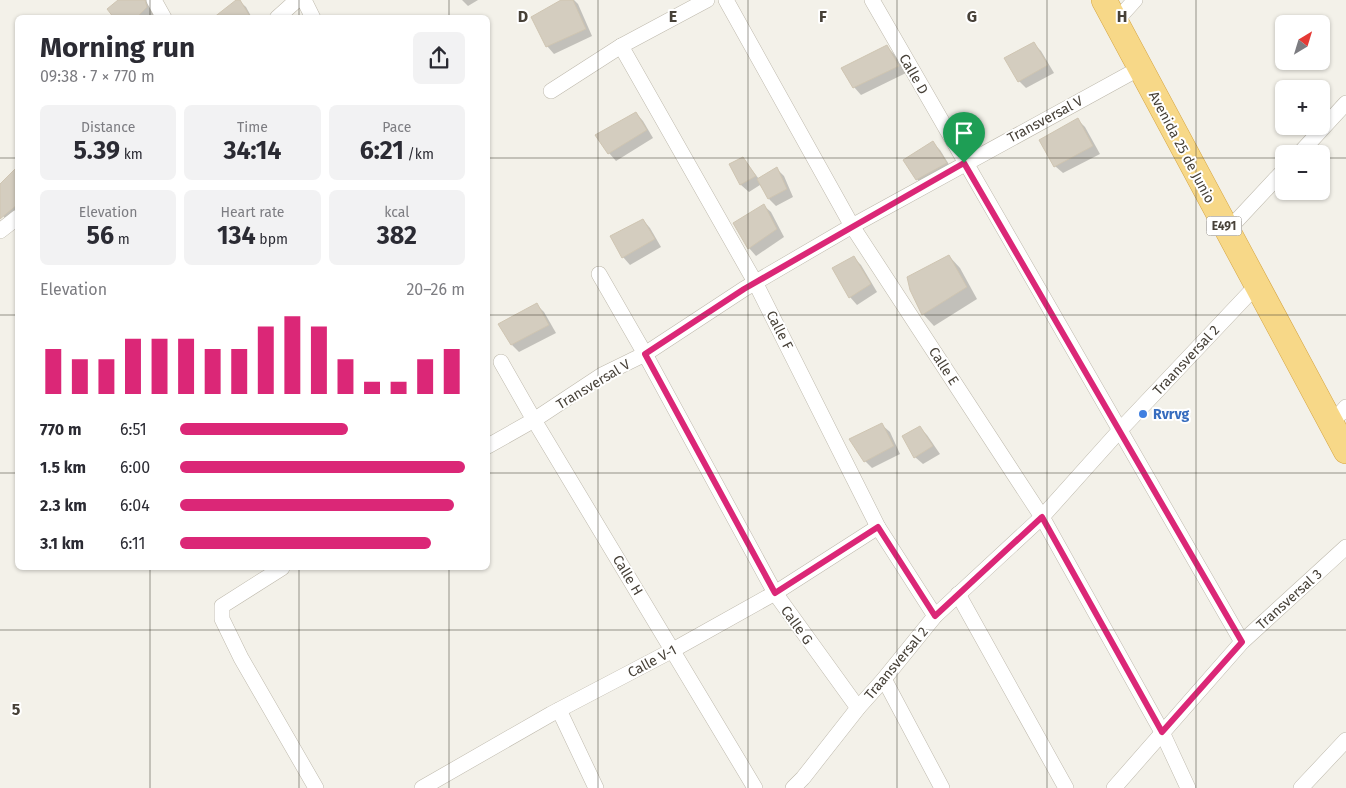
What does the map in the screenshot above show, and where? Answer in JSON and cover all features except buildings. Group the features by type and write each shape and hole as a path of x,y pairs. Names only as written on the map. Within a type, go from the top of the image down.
{"highway":[{"name":"Avenida 25 de Junio","path":"1110,11 1256,285 1338,416 1346,451"}],"street":[{"path":"154,0 162,15"},
{"path":"280,15 297,0"},
{"path":"304,0 312,15"},
{"path":"551,91 621,46 707,0"},
{"name":"Calle E","path":"726,0 852,226 1042,517 1162,732 1188,788"},
{"name":"Calle D","path":"872,0 964,163 1242,642"},
{"path":"1110,11 1135,0"},
{"name":"Calle F","path":"621,46 755,282 878,527 935,616"},
{"name":"Transversal V","path":"490,445 534,420 602,375 645,354 755,282 964,163 1140,68"},
{"path":"1307,145 1346,103"},
{"path":"1227,232 1275,180"},
{"path":"0,231 15,219"},
{"name":"Calle G","path":"599,274 645,354 775,593 858,708"},
{"name":"Traansversal 2","path":"801,785 858,708 935,616 1042,517 1120,430 1256,285"},
{"name":"Calle H","path":"501,362 755,788"},
{"name":"Calle V-1","path":"422,788 559,710 673,650 775,593 878,527"},
{"name":"Transversal 3","path":"1114,788 1242,642 1346,547"},
{"path":"279,570 222,606 222,619 241,658 316,788"},
{"path":"958,594 1066,788"},
{"path":"884,679 942,788"},
{"path":"559,710 596,788"},
{"path":"1302,788 1346,740"}],"place":[{"name":"Rvrvg","path":"1143,414"}],"route":[{"path":"964,163 1242,642 1162,732 1042,517 935,616 878,527 775,593 645,354 744,289 964,163"}]}
